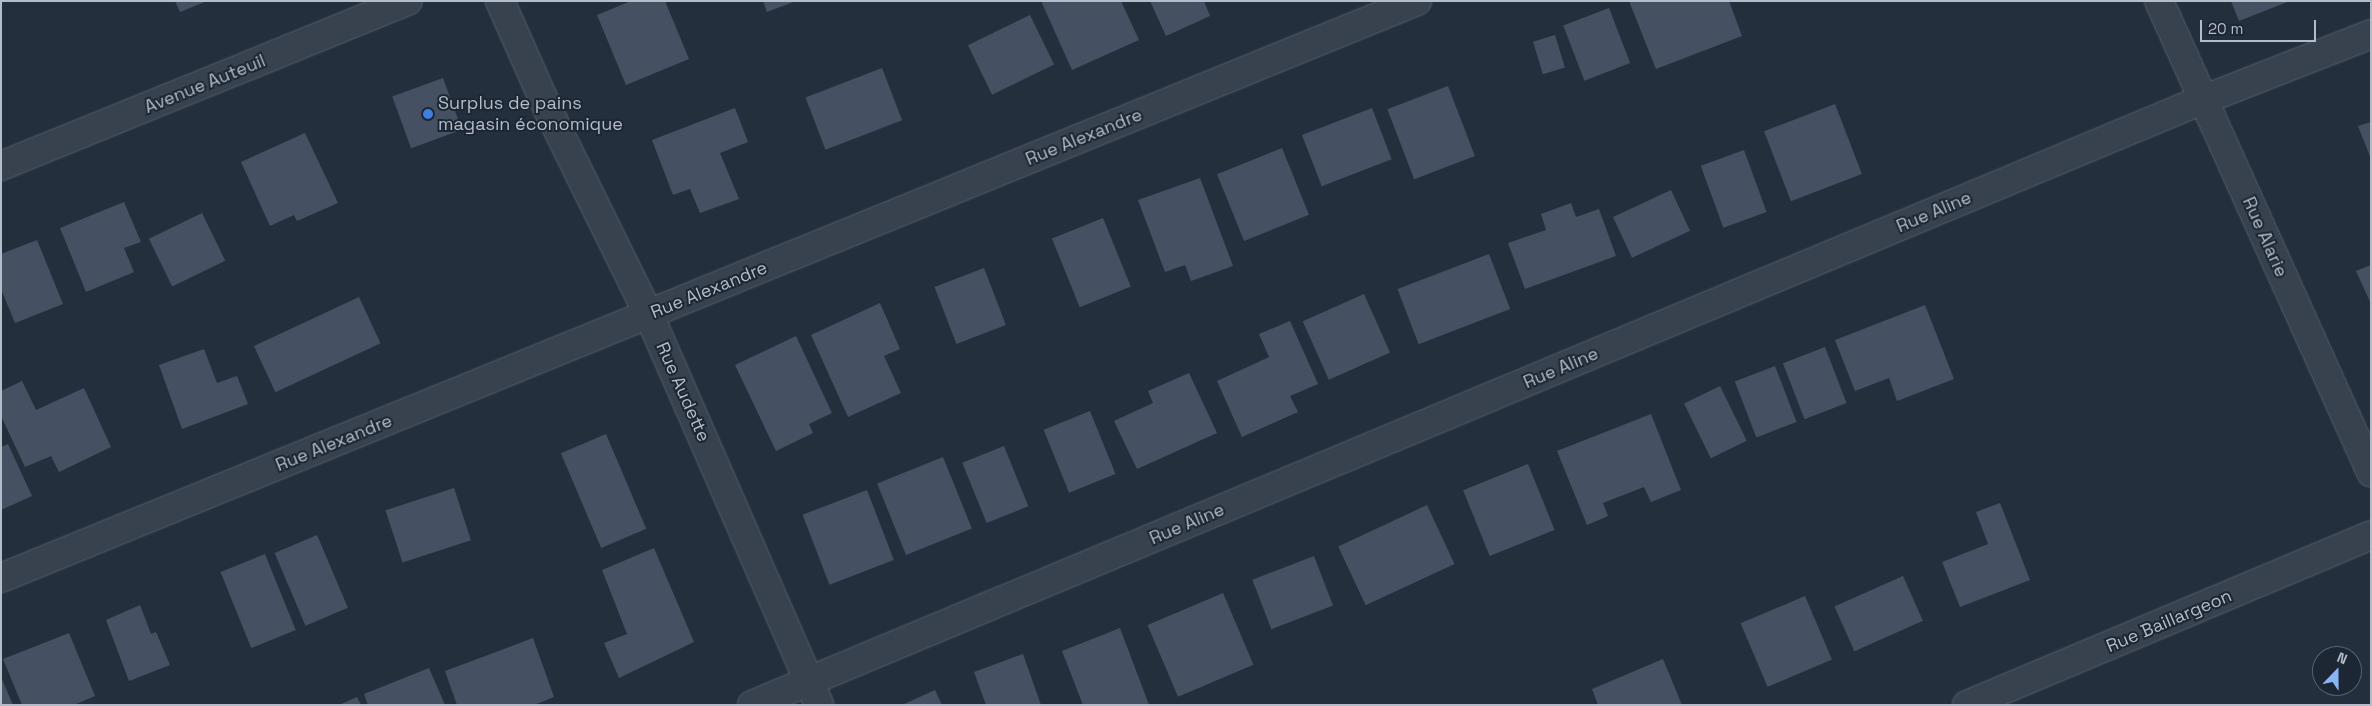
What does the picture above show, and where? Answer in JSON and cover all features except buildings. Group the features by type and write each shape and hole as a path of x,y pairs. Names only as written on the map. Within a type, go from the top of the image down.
{"street":[{"name":"Avenue Auteuil","path":"1,166 408,1"},
{"name":"Rue Audette","path":"500,1 550,114 649,315 814,693"},
{"name":"Rue Alexandre","path":"1,578 1417,1"},
{"name":"Rue Alarie","path":"2159,1 2371,472"},
{"name":"Rue Aline","path":"752,705 814,693 2162,117 2204,102 2371,34"},
{"name":"Rue Baillargeon","path":"1967,705 2371,535"}],"place":[{"name":"Surplus de pains magasin économique","path":"428,114"}]}
